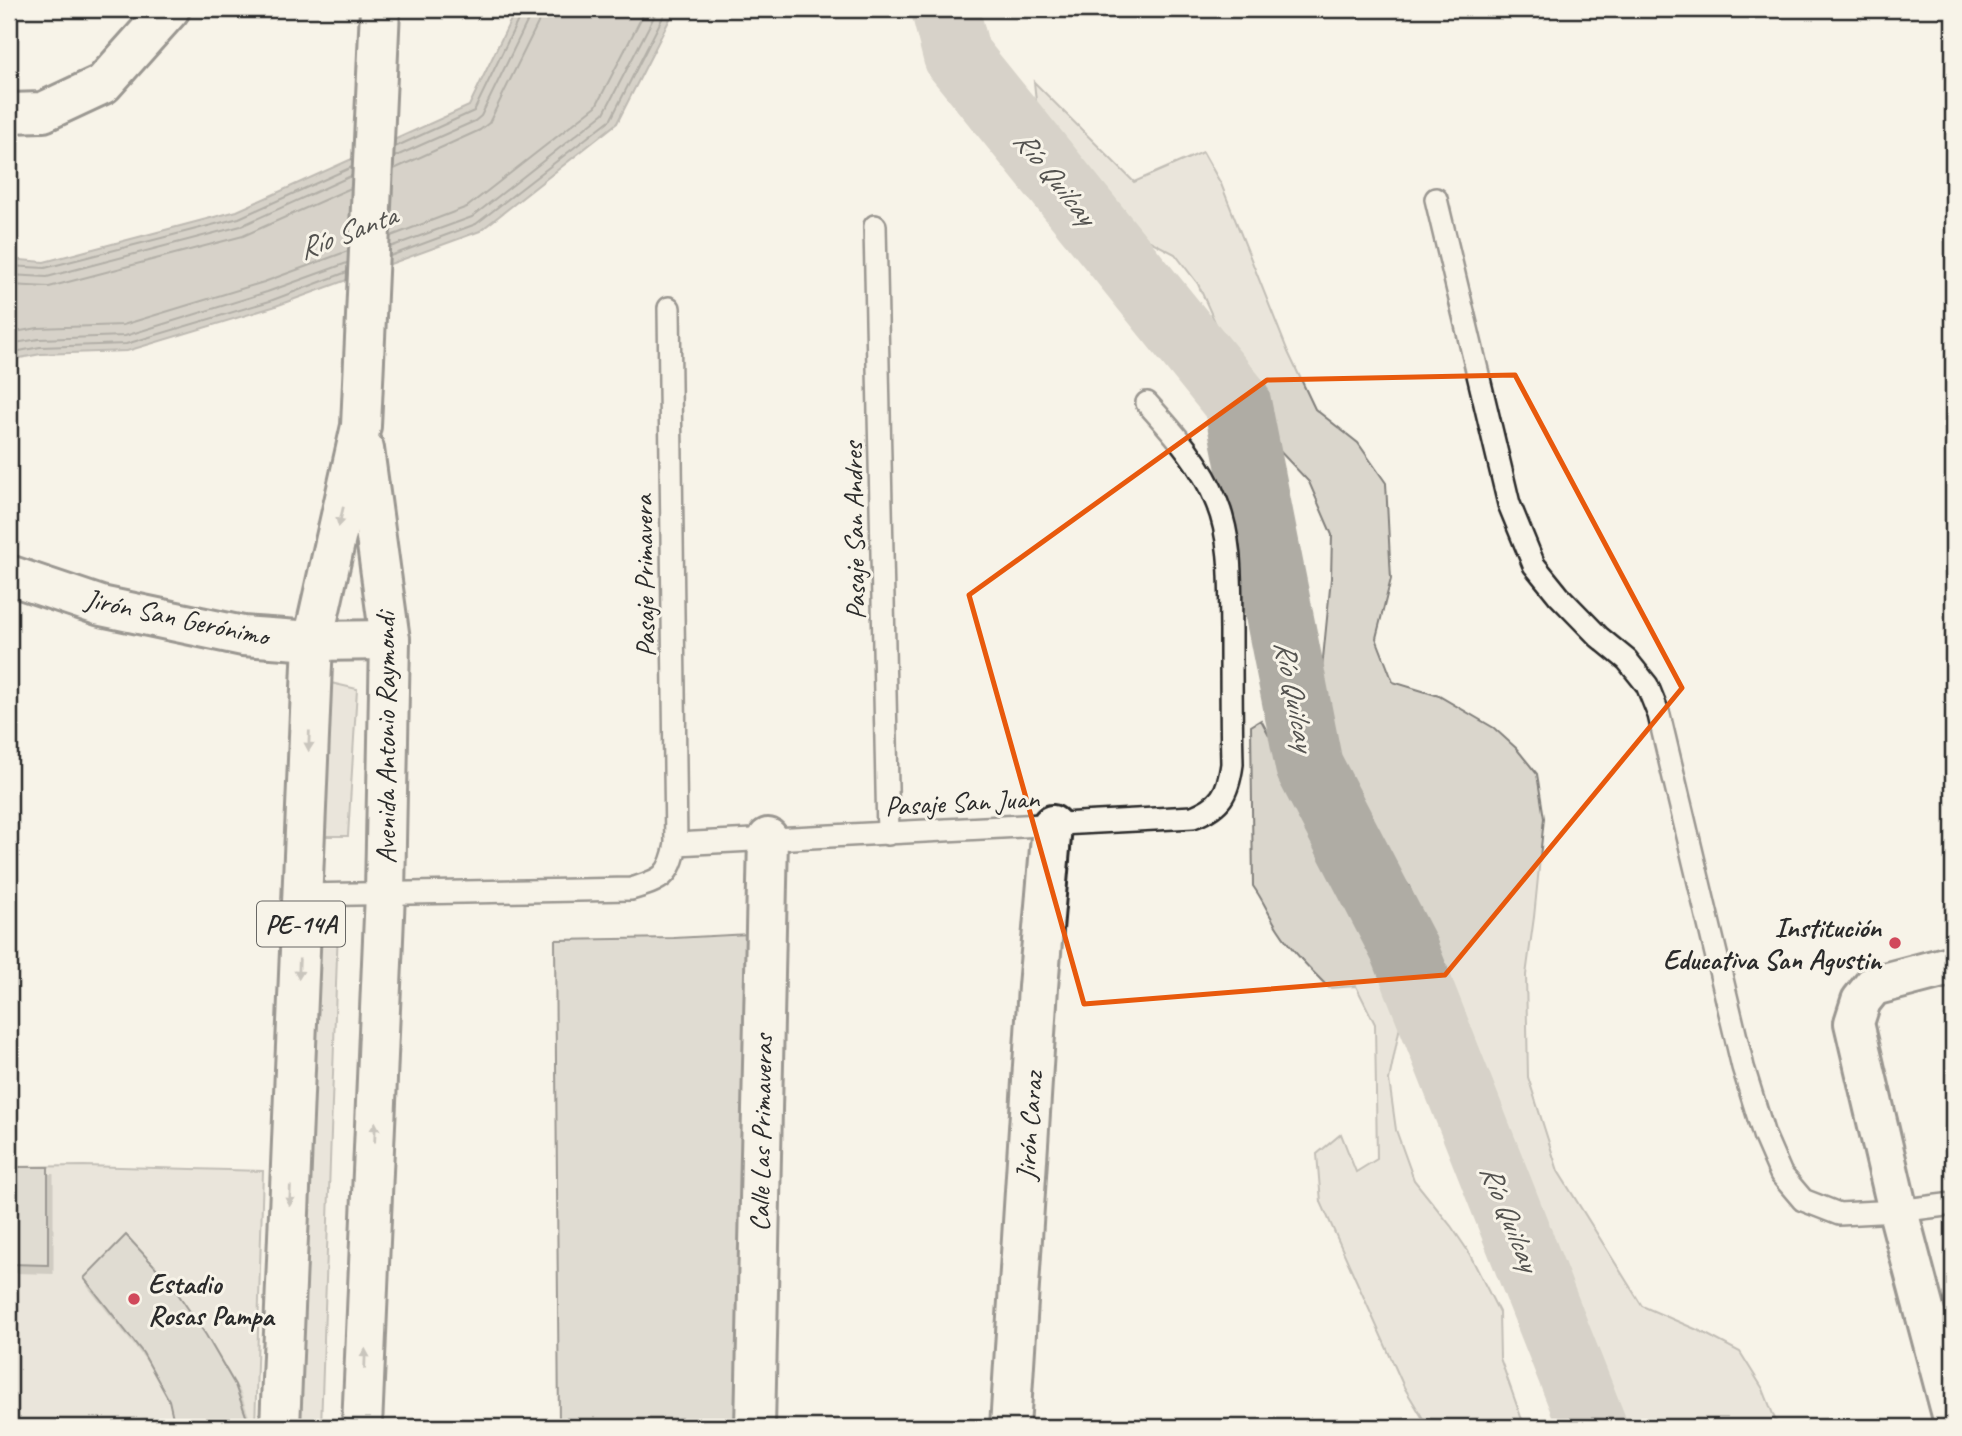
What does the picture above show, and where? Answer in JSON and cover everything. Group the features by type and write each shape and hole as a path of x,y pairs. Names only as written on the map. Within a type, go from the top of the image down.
{"main road":[{"path":"9,113 43,112 103,84 170,9"},
{"name":"PE-14A","path":"280,1427 313,641 361,426 380,9"},
{"name":"Avenida Antonio Raymondi","path":"361,426 390,640 385,893 362,1427"},
{"name":"Jirón San Gerónimo","path":"9,575 102,606 243,636 313,641 390,640"},
{"name":"Jirón Caraz","path":"1010,1427 1038,987 1052,825"},
{"name":"Calle Las Primaveras","path":"755,1427 768,838"},
{"path":"1953,965 1873,986 1861,1001 1854,1023 1898,1211 1953,1419"}],"lane":[{"path":"1436,199 1509,504 1534,565 1559,597 1599,637 1627,660 1647,685 1659,715 1743,1067 1764,1135 1781,1174 1803,1200 1839,1214 1898,1211 1953,1204"},
{"name":"Pasaje San Andres","path":"875,226 888,834"},
{"name":"Pasaje Primavera","path":"669,308 676,844"},
{"name":"Pasaje San Juan","path":"676,844 1193,817 1209,811 1222,799 1230,782 1232,764 1230,582 1226,536 1218,504 1204,474 1174,433 1147,403"},
{"path":"302,895 631,889 652,883 663,876 672,865 676,844"}],"highlighted area":[{"path":"1515,375 1682,688 1445,975 1084,1004 969,595 1267,380"}],"shaded area":[{"path":"1034,82 1134,182 1203,152 1221,184 1288,352 1315,409 1358,443 1386,483 1391,579 1376,638 1393,682 1439,696 1494,728 1516,748 1537,774 1544,818 1526,975 1528,1077 1558,1171 1642,1306 1740,1352 1763,1389 1778,1427 1628,1427 1593,1387 1572,1334 1556,1282 1502,1170 1472,1058 1409,886 1371,836 1346,787 1319,699 1331,578 1332,535 1309,482 1259,429 1239,376 1198,284 1175,254 1148,240 1065,164 1039,129"},
{"path":"331,683 357,689 348,836 315,836"},
{"path":"1261,720 1347,881 1384,962 1400,1026 1389,1080 1396,1130 1414,1180 1468,1251 1499,1312 1500,1358 1527,1427 1428,1427 1404,1387 1321,1202 1317,1154 1341,1134 1356,1172 1377,1159 1375,1024 1356,986 1329,988 1302,960 1278,929 1253,886 1251,726"},
{"path":"311,926 338,926 321,1427 290,1427"},
{"name":"Estadio Rosas Pampa","path":"84,1166 263,1171 255,1427 9,1427 9,1167"}],"water":[{"name":"Río Santa","path":"516,9 675,9 617,123 480,231 273,307 127,351 41,354 9,360 9,259 44,262 237,211 469,106"}],"building":[{"path":"749,934 747,1427 559,1427 555,940"},
{"path":"9,1167 48,1167 48,1265 9,1264"},
{"path":"126,1235 172,1285 206,1335 235,1385 250,1427 175,1427 169,1400 143,1353 84,1278"}],"waterway":[{"name":"Río Quilcay","path":"945,9 957,56 1237,402 1309,766 1404,949 1593,1427"}],"place":[{"name":"Institución Educativa San Agustin","path":"1895,943"},
{"name":"Estadio Rosas Pampa","path":"134,1299"}]}
